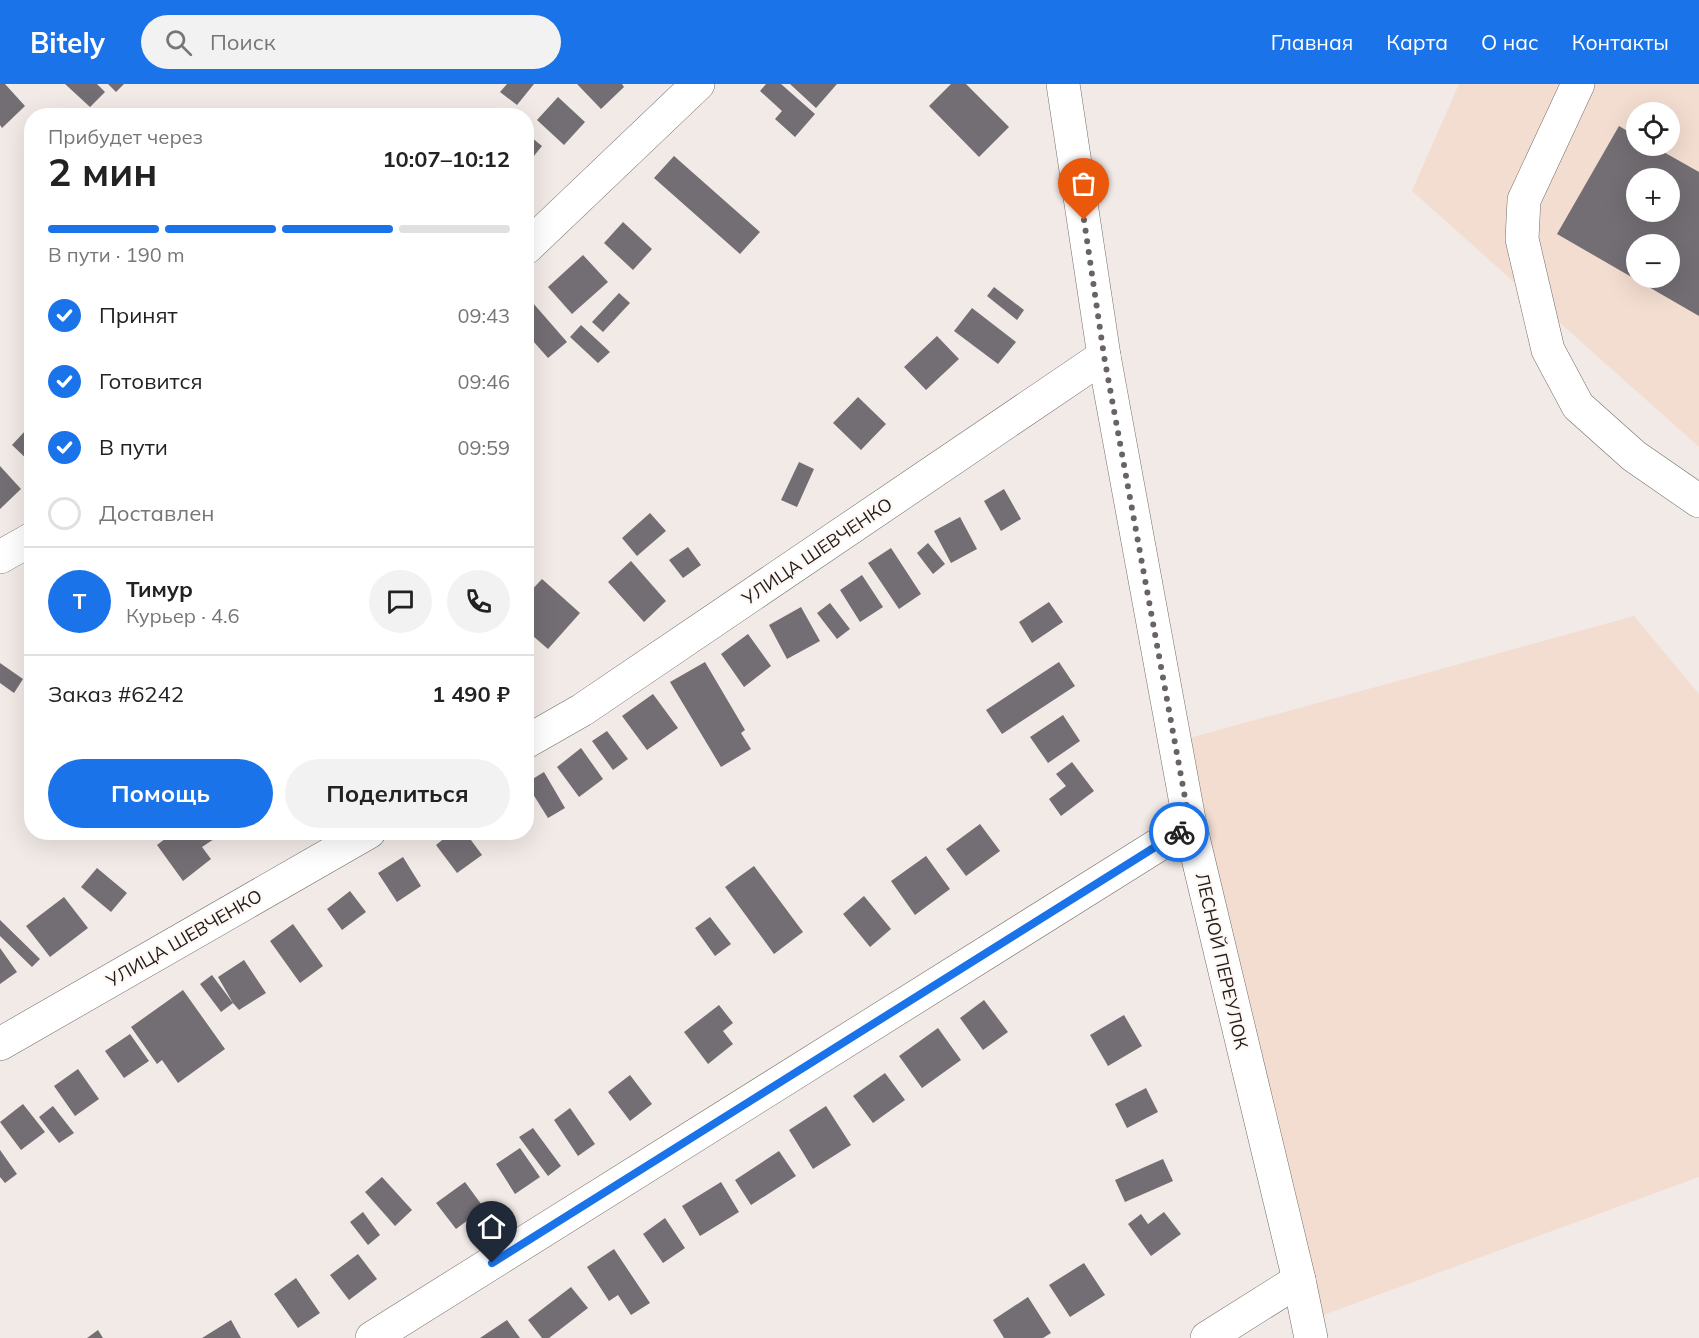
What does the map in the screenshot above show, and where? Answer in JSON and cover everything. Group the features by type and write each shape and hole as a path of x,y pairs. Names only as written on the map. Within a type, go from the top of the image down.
{"street":[{"path":"534,240 698,84"},
{"name":"ЛЕСНОЙ ПЕРЕУЛОК","path":"1063,84 1104,356 1190,825 1311,1338"},
{"path":"1578,84 1524,200 1522,239 1548,350 1578,406 1634,456 1699,501"},
{"name":"УЛИЦА ШЕВЧЕНКО","path":"534,737 582,710 1104,356"},
{"path":"0,557 24,544"},
{"path":"372,1338 1190,825"},
{"name":"УЛИЦА ШЕВЧЕНКО","path":"0,1044 355,840"},
{"path":"1207,1338 1299,1280"}],"shaded area":[{"path":"1459,84 1699,84 1699,447 1412,191"},
{"path":"1634,616 1699,694 1699,1177 1307,1321 1175,742"}],"building":[{"path":"0,84 5,84 25,106 2,128 0,125"},
{"path":"65,84 97,84 105,92 90,107"},
{"path":"108,84 124,84 116,92"},
{"path":"507,84 534,84 517,105 500,92"},
{"path":"577,84 622,84 624,87 601,109"},
{"path":"766,84 781,84 815,114 795,137 775,119 782,111 760,91"},
{"path":"790,84 837,84 816,108"},
{"path":"951,84 966,84 1009,127 979,157 929,106"},
{"path":"558,97 585,122 564,145 537,120"},
{"path":"1619,126 1626,130 1626,156 1671,156 1699,172 1699,316 1651,288 1680,288 1680,234 1626,234 1626,274 1557,234"},
{"path":"534,140 542,146 534,156"},
{"path":"674,156 760,232 740,254 654,178"},
{"path":"623,222 652,249 633,270 604,243"},
{"path":"583,255 608,282 572,314 548,287"},
{"path":"994,287 1024,310 1017,320 987,296"},
{"path":"619,293 630,303 603,332 592,322"},
{"path":"534,304 567,342 548,358 534,342"},
{"path":"972,308 1016,342 998,364 954,331"},
{"path":"581,325 610,352 598,363 570,337"},
{"path":"937,336 959,359 926,390 904,367"},
{"path":"858,397 886,424 861,450 833,423"},
{"path":"24,432 24,456 12,445"},
{"path":"799,462 814,469 797,507 781,500"},
{"path":"0,466 21,489 0,509"},
{"path":"1004,489 1021,519 1001,531 984,501"},
{"path":"650,513 666,531 637,556 622,538"},
{"path":"960,517 977,549 951,563 934,531"},
{"path":"928,543 945,564 933,574 917,553"},
{"path":"688,547 701,565 683,578 669,560"},
{"path":"891,548 921,594 899,609 868,563"},
{"path":"631,561 666,601 644,622 608,582"},
{"path":"862,575 883,607 860,622 840,590"},
{"path":"542,579 580,613 548,649 534,637 534,588"},
{"path":"1049,602 1063,622 1032,643 1019,622"},
{"path":"830,603 850,629 837,639 817,613"},
{"path":"801,607 820,641 787,659 769,625"},
{"path":"748,634 771,666 744,687 721,654"},
{"path":"705,662 745,730 741,733 751,749 721,767 670,682"},
{"path":"1059,662 1075,686 1002,734 986,710"},
{"path":"0,663 23,679 14,693 0,683"},
{"path":"653,694 678,728 647,750 622,716"},
{"path":"1063,715 1080,741 1048,763 1030,737"},
{"path":"607,731 628,759 613,770 592,741"},
{"path":"581,748 603,779 579,797 557,767"},
{"path":"1072,762 1094,791 1061,816 1049,799 1066,786 1056,774"},
{"path":"544,772 565,808 548,818 534,796 534,778"},
{"path":"980,824 1000,851 966,876 946,849"},
{"path":"164,840 212,840 202,847 211,859 183,881 157,845"},
{"path":"442,840 471,840 482,855 457,873 436,845"},
{"path":"926,856 950,889 915,915 891,881"},
{"path":"403,857 421,886 397,902 378,873"},
{"path":"754,866 803,932 774,954 725,887"},
{"path":"97,868 127,893 111,912 81,887"},
{"path":"350,891 366,912 342,930 327,909"},
{"path":"864,896 891,929 870,947 843,914"},
{"path":"64,897 88,928 50,957 26,926"},
{"path":"710,917 731,944 715,956 695,928"},
{"path":"0,920 40,959 32,967 0,936"},
{"path":"293,924 323,966 300,983 270,941"},
{"path":"0,948 17,972 0,984"},
{"path":"244,960 266,993 239,1010 218,977"},
{"path":"212,975 233,1003 221,1012 200,984"},
{"path":"183,990 225,1049 178,1083 162,1060 157,1064 131,1027"},
{"path":"984,1000 1008,1032 983,1050 960,1018"},
{"path":"719,1005 733,1023 723,1031 733,1044 708,1064 684,1032"},
{"path":"1124,1015 1142,1046 1108,1066 1090,1035"},
{"path":"938,1028 961,1060 922,1088 899,1056"},
{"path":"130,1034 149,1061 124,1078 105,1051"},
{"path":"78,1069 99,1099 75,1116 54,1086"},
{"path":"885,1073 905,1100 873,1123 853,1096"},
{"path":"630,1075 652,1104 630,1121 608,1092"},
{"path":"1146,1088 1158,1112 1127,1128 1115,1104"},
{"path":"23,1104 45,1132 21,1150 0,1122"},
{"path":"53,1106 74,1133 59,1143 39,1117"},
{"path":"826,1106 851,1145 813,1169 789,1130"},
{"path":"570,1108 595,1144 578,1156 554,1120"},
{"path":"533,1128 561,1166 548,1176 519,1137"},
{"path":"520,1148 540,1177 515,1194 496,1164"},
{"path":"0,1150 17,1174 5,1183 0,1177"},
{"path":"779,1151 796,1176 751,1205 735,1180"},
{"path":"1163,1159 1173,1181 1125,1202 1115,1180"},
{"path":"382,1177 412,1210 395,1226 365,1192"},
{"path":"465,1182 484,1208 456,1229 436,1203"},
{"path":"721,1182 739,1212 700,1236 682,1206"},
{"path":"363,1212 380,1235 368,1245 350,1222"},
{"path":"1164,1212 1181,1234 1151,1256 1128,1224 1141,1214 1148,1224"},
{"path":"665,1218 685,1248 663,1263 643,1234"},
{"path":"614,1249 650,1303 631,1315 618,1295 609,1301 587,1267"},
{"path":"358,1254 377,1279 349,1300 330,1275"},
{"path":"1084,1263 1105,1295 1070,1317 1049,1285"},
{"path":"296,1278 320,1313 298,1328 274,1294"},
{"path":"571,1287 588,1308 549,1338 542,1338 528,1320"},
{"path":"1028,1297 1051,1333 1043,1338 1004,1338 993,1320"},
{"path":"231,1320 241,1338 202,1338"},
{"path":"507,1320 520,1338 480,1338"},
{"path":"98,1330 103,1338 87,1338"}],"way so far":[{"path":"1084,220 1104,356 1190,825 1179,832"}],"route":[{"path":"492,1263 1179,832"}]}
